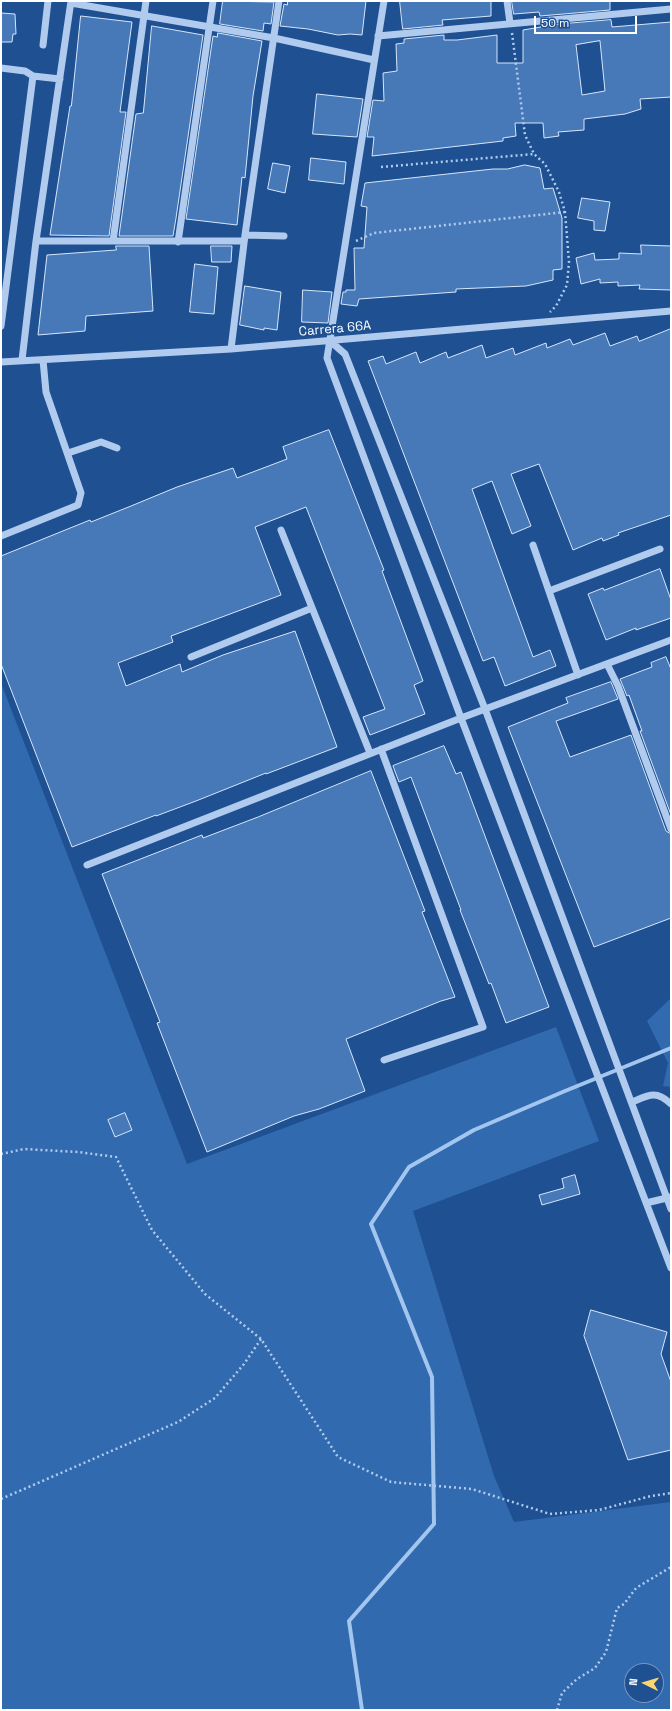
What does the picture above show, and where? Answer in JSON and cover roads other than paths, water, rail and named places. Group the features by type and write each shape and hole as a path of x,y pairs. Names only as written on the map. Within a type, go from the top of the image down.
{"street":[{"path":"43,44 48,1"},
{"path":"113,241 146,1"},
{"path":"178,242 213,1"},
{"path":"231,349 245,238 279,1"},
{"path":"384,1 327,358 461,718 671,1268"},
{"path":"507,1 510,23"},
{"path":"22,360 36,241 71,2 274,38 374,60"},
{"path":"378,36 671,9"},
{"path":"1,68 25,71 33,76 60,79"},
{"path":"1,326 33,76"},
{"path":"36,241 178,242 284,236"},
{"name":"Carrera 66A","path":"1,362 330,342 671,311"},
{"path":"330,342 345,354 485,709 594,1006 628,1089 669,1197 671,1209"},
{"path":"1,536 78,505 81,493 46,392 43,360"},
{"path":"68,454 101,442 117,448"},
{"path":"281,530 370,754"},
{"path":"533,545 578,674"},
{"path":"548,591 660,549"},
{"path":"191,657 312,608"},
{"path":"87,865 461,718 671,640"},
{"path":"607,664 618,686 671,829"},
{"path":"381,749 483,1027 384,1060"},
{"path":"632,1102 655,1094 664,1098 671,1104"},
{"path":"646,1203 669,1197"}],"waterway":[{"path":"362,1710 349,1621 434,1524 432,1377 371,1224 409,1167 474,1130 671,1048"}]}
